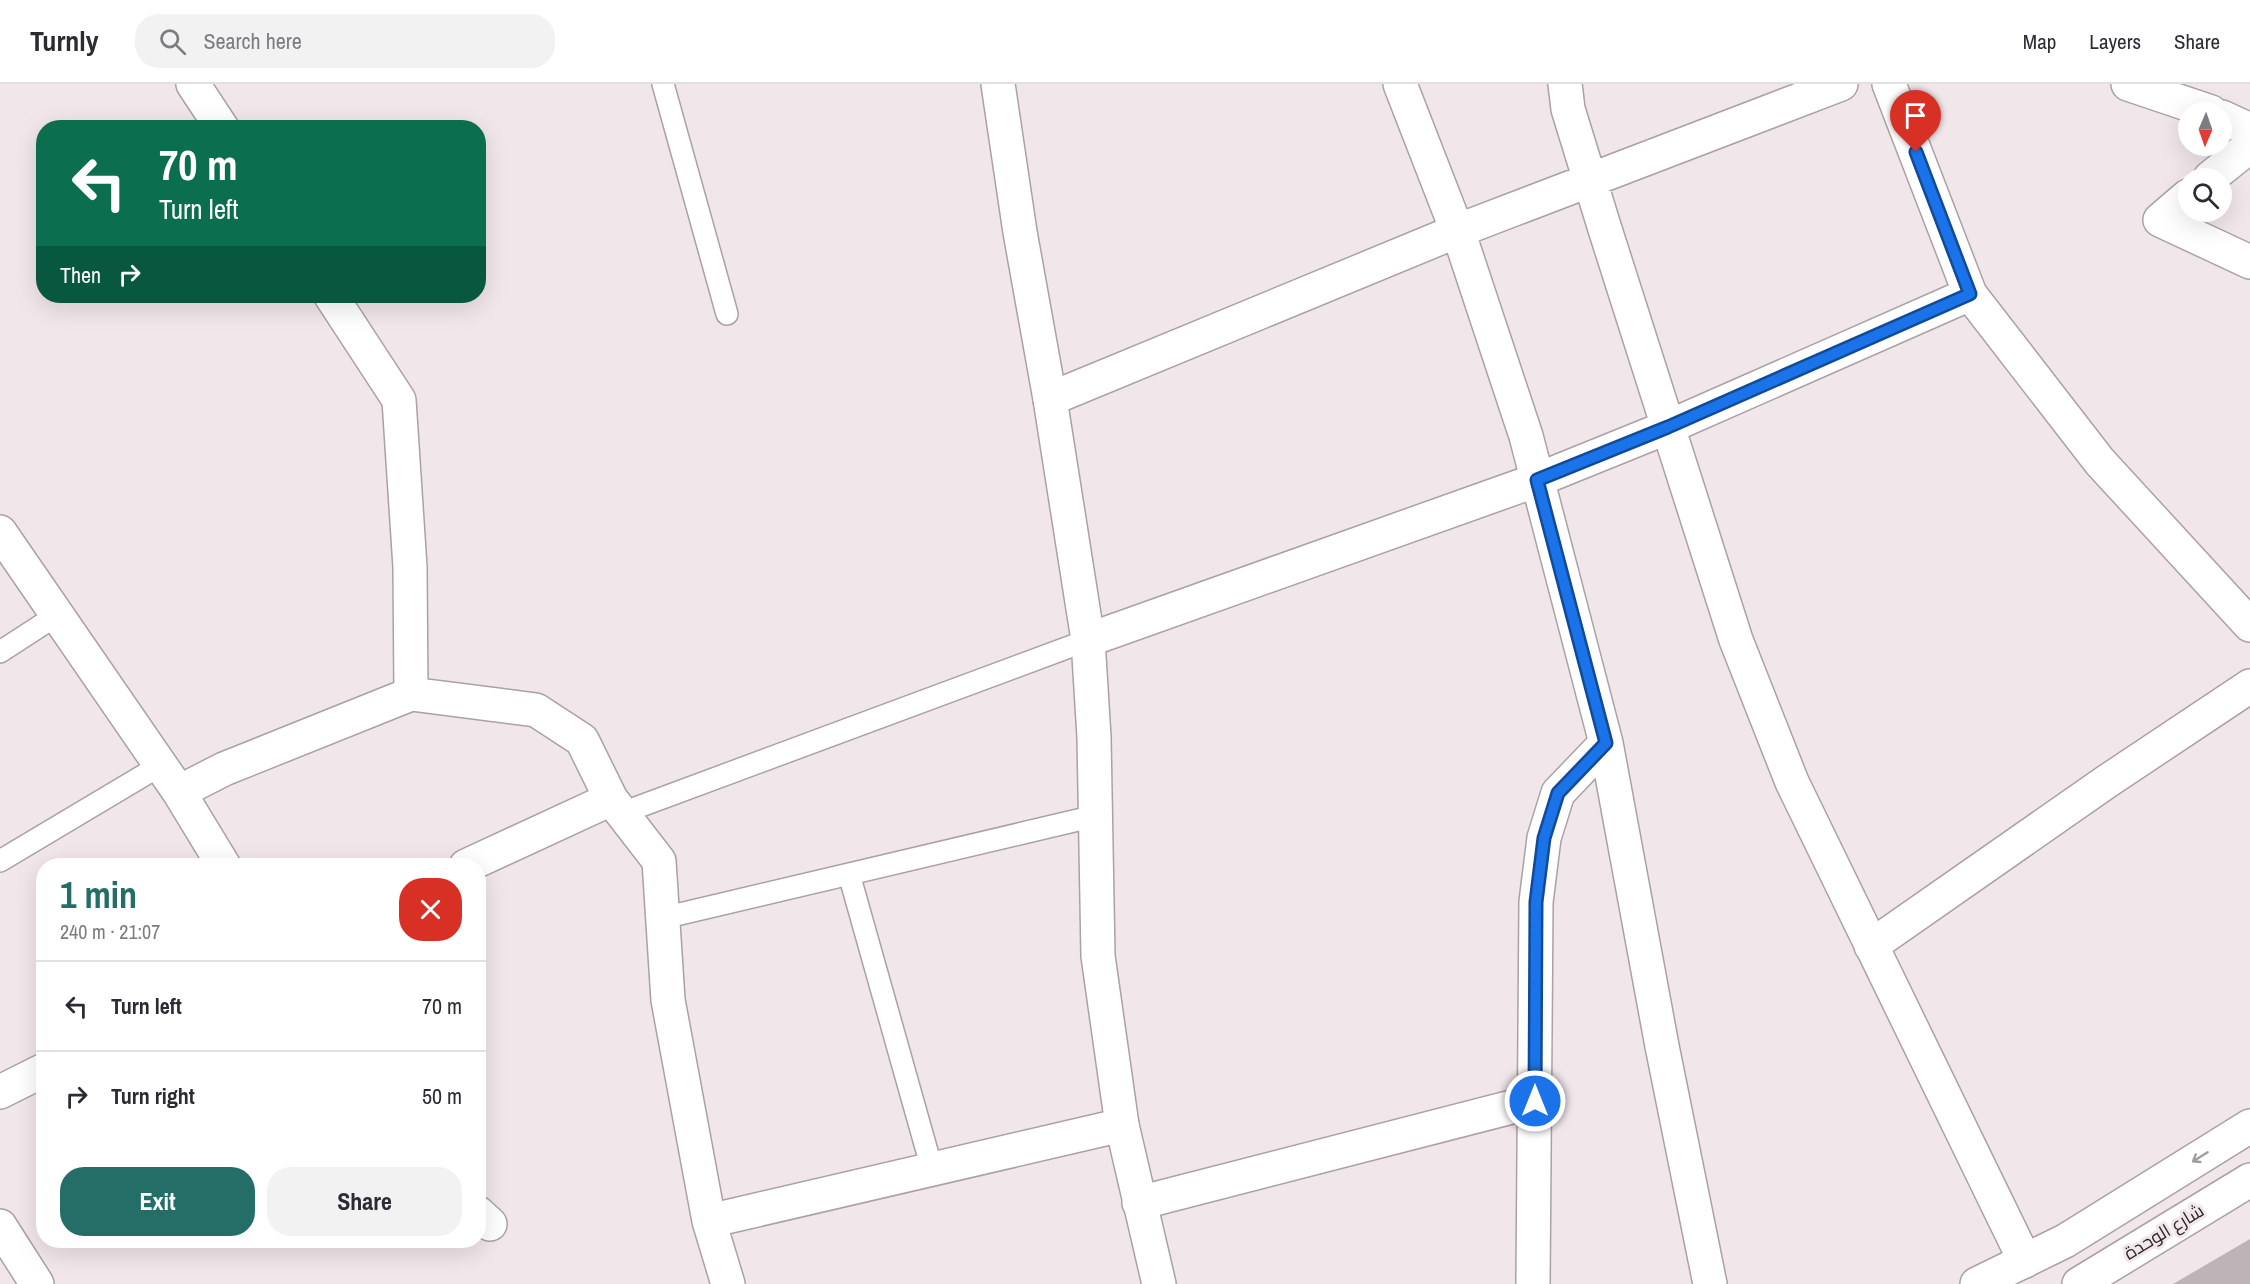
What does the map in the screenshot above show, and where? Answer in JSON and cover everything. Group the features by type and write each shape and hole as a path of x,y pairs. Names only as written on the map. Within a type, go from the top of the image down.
{"street":[{"path":"193,84 217,120"},
{"path":"998,84 1020,232 1050,399 1088,640 1094,737 1098,956 1122,1125 1159,1284"},
{"path":"1400,84 1457,231 1526,436 1606,743 1660,1035 1710,1284"},
{"path":"1565,84 1568,109 1590,181 1736,640 1792,782 2025,1261"},
{"path":"1050,399 1457,231 1841,84"},
{"path":"1889,84 1970,294 2100,462 2250,626"},
{"path":"2128,84 2181,102"},
{"path":"2232,122 2250,130"},
{"path":"2222,168 2250,146"},
{"path":"2178,204 2160,219 2250,262"},
{"path":"1088,640 1537,480 1668,427 1970,294"},
{"path":"336,303 399,400 410,567 411,694"},
{"path":"0,532 161,765 219,858"},
{"path":"1871,946 2106,782 2250,686"},
{"path":"179,792 224,769 411,694 536,710 582,740 616,806 659,861 668,1000 709,1221 728,1284"},
{"path":"1533,1284 1536,902 1544,838 1558,793 1606,743"},
{"path":"486,858 616,806"},
{"path":"0,1092 36,1075"},
{"path":"1139,1203 1535,1101"},
{"path":"709,1221 1122,1125"},
{"path":"1977,1284 2066,1241 2250,1126"},
{"name":"شارع الوحدة","path":"2079,1284 2250,1180"},
{"path":"0,1226 38,1284"}],"lane":[{"path":"663,84 728,314"},
{"path":"0,652 57,615"},
{"path":"616,806 1088,640"},
{"path":"0,861 161,765"},
{"path":"663,918 1095,816"},
{"path":"849,874 932,1169"}],"building":[{"path":"2250,1239 2250,1284 2173,1284"}],"route":[{"path":"1535,1101 1536,902 1544,838 1558,793 1606,743 1537,480 1668,427 1970,294 1916,152"}]}
